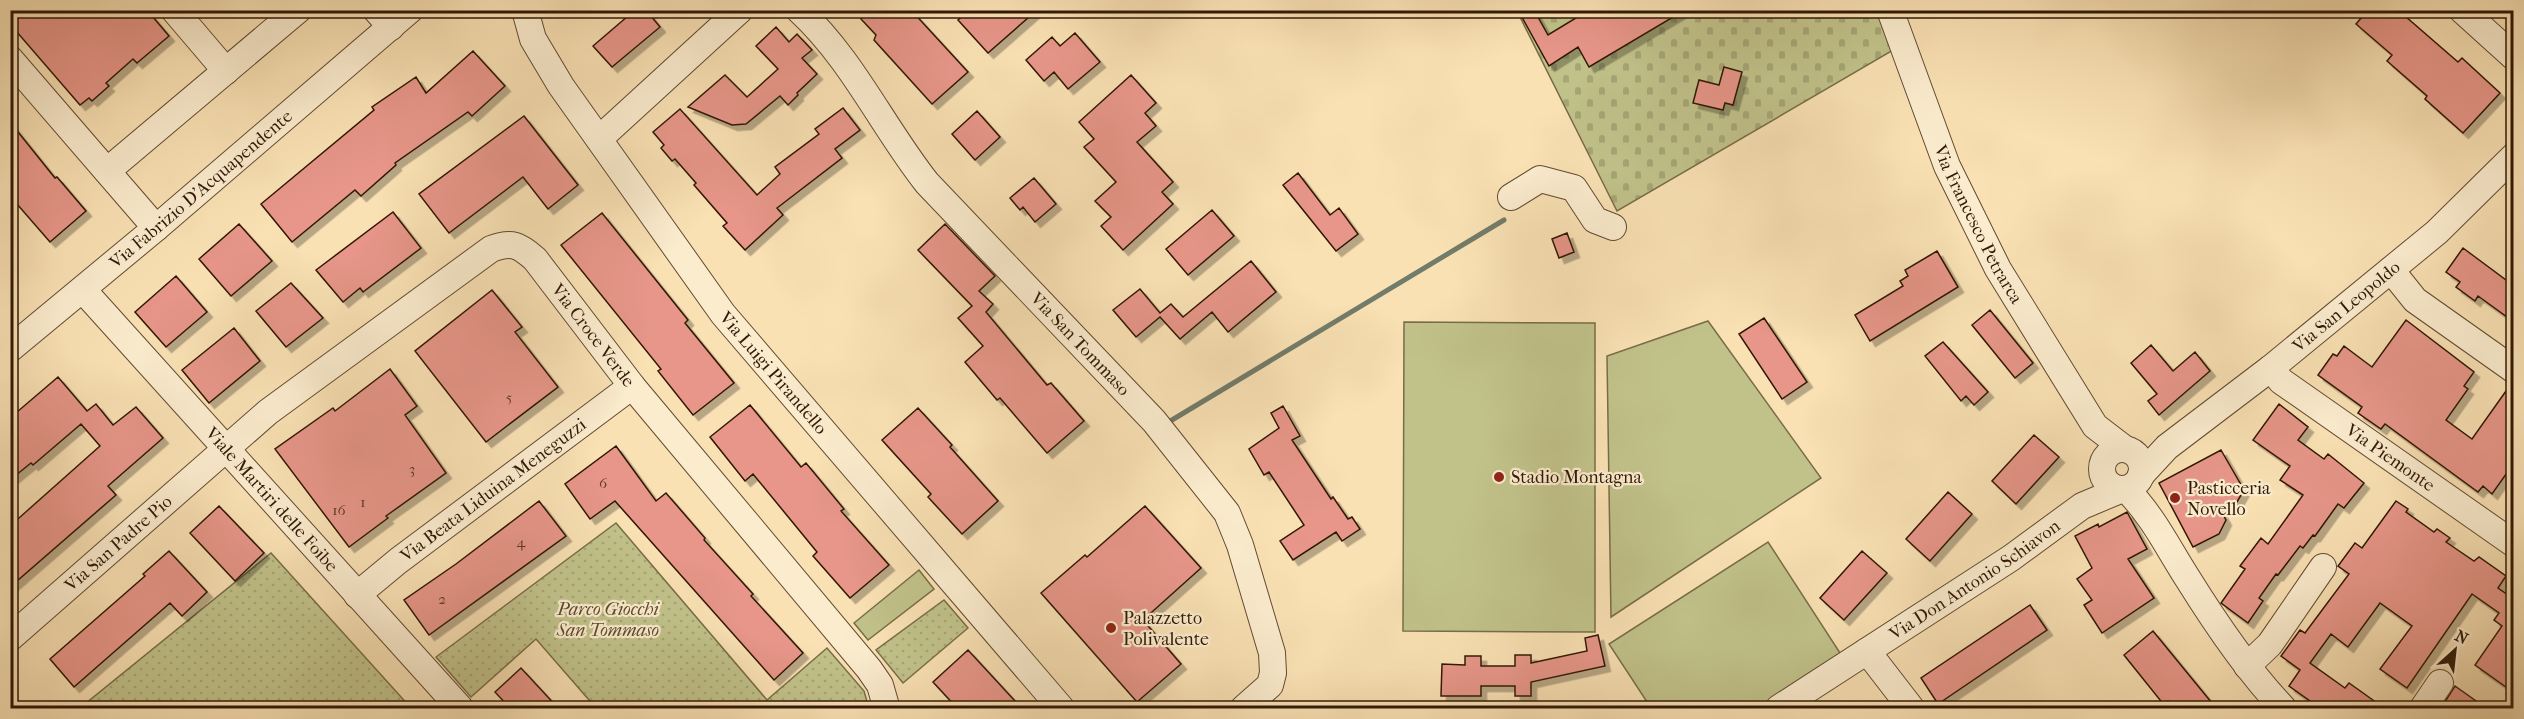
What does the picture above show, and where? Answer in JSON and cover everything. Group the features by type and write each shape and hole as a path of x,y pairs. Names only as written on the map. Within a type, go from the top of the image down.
{"street":[{"path":"174,10 226,71"},
{"path":"107,171 298,10"},
{"name":"Via Luigi Pirandello","path":"525,10 533,39 561,86 723,314 1061,708"},
{"path":"599,139 740,10"},
{"name":"Via San Tommaso","path":"799,10 823,33 851,69 900,148 927,183 1154,421 1227,513 1247,567 1272,653 1273,673 1270,685 1244,708"},
{"name":"Via Francesco Petrarca","path":"1890,10 1947,166 1998,269 2095,426 2122,479 2152,517 2188,580 2247,666 2283,708"},
{"path":"2462,10 2514,57"},
{"name":"Via Fabrizio D'Acquapendente","path":"10,349 156,228 392,16"},
{"path":"10,59 156,228"},
{"name":"Via San Leopoldo","path":"2122,479 2271,368 2391,270 2437,232 2514,156"},
{"path":"1511,196 1540,179 1574,188 1595,220 1613,227"},
{"name":"Via Croce Verde","path":"225,449 268,412 491,249 505,244 522,247 535,259 632,386 869,669 880,685 886,706 884,708"},
{"path":"2391,270 2415,300 2514,370"},
{"name":"Viale Martiri delle Foibe","path":"83,290 460,708"},
{"name":"Via Piemonte","path":"2271,368 2281,381 2514,544"},
{"name":"Via Beata Liduina Meneguzzi","path":"357,595 632,386"},
{"name":"Via Francesco Petrarca","path":"2095,426 2128,450"},
{"path":"2128,450 2167,447"},
{"name":"Via San Padre Pio","path":"10,638 225,449"},
{"path":"2122,479 2140,460 2128,450"},
{"name":"Via Don Antonio Schiavon","path":"1779,708 2012,558 2122,479"},
{"path":"2247,666 2270,644 2323,567"},
{"path":"1867,651 1911,708"},
{"path":"2423,708 2440,682"}],"green space":[{"path":"1517,11 1880,11 1895,49 1617,211"},
{"path":"1708,321 1821,478 1611,617 1607,356"},
{"name":"Stadio Montagna","path":"1404,322 1595,323 1595,632 1403,631"},
{"name":"Parco Giocchi San Tommaso","path":"616,523 767,700 827,648 864,691 868,705 865,708 596,708 536,639 471,697 436,657"},
{"path":"1768,542 1842,656 1761,708 1651,708 1609,644"},
{"path":"271,553 411,708 80,708"},
{"path":"919,570 934,589 868,640 854,623"},
{"path":"944,600 968,628 903,683 876,650"}],"building":[{"path":"18,10 147,10 169,36 137,63 133,59 106,83 109,86 92,101 89,98 80,105 10,24 10,17"},
{"path":"635,10 646,10 660,27 612,67 593,46"},
{"path":"870,10 911,10 968,72 932,104 874,40 876,35 861,19"},
{"path":"969,10 1037,10 988,53 958,20"},
{"path":"1518,10 1534,10 1548,35 1589,10 1685,10 1589,67 1578,47 1549,66"},
{"path":"2368,10 2398,10 2458,62 2462,58 2500,93 2463,133 2425,99 2427,96 2387,61 2392,55 2356,24"},
{"path":"776,27 789,42 797,34 812,50 802,58 817,74 788,105 780,96 746,124 732,125 688,107 725,75 747,97 778,69 756,46"},
{"path":"1075,33 1100,62 1068,89 1054,72 1044,81 1026,60 1052,37 1060,46"},
{"path":"473,51 505,86 472,116 468,112 395,163 396,165 361,196 355,190 292,242 261,204 374,110 372,107 416,77 426,93"},
{"path":"1724,67 1742,72 1733,105 1725,103 1723,110 1693,103 1699,80 1719,85"},
{"path":"1131,75 1156,103 1145,113 1156,126 1137,142 1173,182 1162,192 1173,204 1123,250 1101,226 1111,217 1095,201 1116,182 1084,147 1094,139 1079,122"},
{"path":"843,108 860,130 835,149 842,158 777,208 783,215 745,250 723,226 727,223 694,185 696,183 675,159 672,161 661,148 664,145 653,132 680,109 757,195 780,174 775,167 819,134 815,129"},
{"path":"977,111 1000,137 975,160 952,134"},
{"path":"524,116 578,185 548,209 523,177 449,233 419,194"},
{"path":"10,122 55,178 57,177 86,211 50,242 10,196"},
{"path":"1298,173 1330,215 1339,208 1358,234 1336,251 1283,185"},
{"path":"1034,178 1056,204 1035,222 1023,207 1020,210 1010,198"},
{"path":"1212,210 1234,236 1188,275 1166,249"},
{"path":"393,212 421,248 363,292 360,288 343,302 316,270"},
{"path":"602,213 688,320 685,323 734,383 693,415 658,371 661,369 561,245"},
{"path":"239,224 272,261 231,296 199,259"},
{"path":"945,224 995,276 979,291 993,304 986,312 1047,385 1051,383 1084,421 1047,453 1000,398 997,400 965,362 983,346 958,318 972,306 918,250"},
{"path":"1567,233 1574,252 1559,258 1552,239"},
{"path":"2463,248 2514,286 2514,322 2478,296 2475,301 2456,287 2460,282 2446,272"},
{"path":"1937,251 1958,287 1870,341 1855,315 1903,286 1900,281 1908,276 1905,270"},
{"path":"1251,261 1276,292 1228,332 1212,312 1180,339 1160,317 1136,337 1113,310 1140,289 1160,313 1171,304 1183,317"},
{"path":"176,276 207,312 166,347 135,312"},
{"path":"291,283 323,318 286,347 256,311"},
{"path":"492,290 522,327 515,332 558,387 486,442 415,351"},
{"path":"1990,310 2033,363 2015,378 1972,325"},
{"path":"1764,318 1807,382 1782,399 1739,334"},
{"path":"2406,320 2474,372 2464,386 2468,389 2446,420 2472,439 2511,384 2514,385 2514,463 2492,494 2483,486 2478,492 2385,424 2381,429 2358,413 2362,407 2318,375 2333,354 2337,356 2344,346 2372,367"},
{"path":"234,328 260,361 209,403 182,370"},
{"path":"1943,342 1988,392 1974,405 1966,396 1961,401 1925,356"},
{"path":"2151,345 2173,371 2195,352 2210,371 2159,415 2148,401 2157,394 2131,363"},
{"path":"390,369 417,406 405,415 446,473 386,516 388,518 349,547 275,449 333,408 335,411"},
{"path":"58,377 87,411 96,404 113,425 136,407 163,438 108,486 116,495 10,587 10,526 100,446 81,424 33,465 31,463 10,480 10,418"},
{"path":"2279,404 2308,427 2298,440 2324,459 2328,454 2364,483 2344,508 2338,504 2315,536 2313,535 2303,548 2300,546 2278,575 2276,574 2259,598 2263,601 2248,623 2221,603 2245,569 2240,566 2261,538 2268,544 2303,495 2280,480 2290,466 2253,440"},
{"path":"750,405 801,467 806,463 844,509 841,511 889,565 850,598 813,556 817,552 753,474 745,481 710,437"},
{"path":"1283,406 1300,436 1292,440 1331,499 1333,497 1348,519 1352,517 1360,529 1342,541 1336,532 1293,560 1280,541 1304,525 1269,472 1264,475 1249,449 1279,428 1271,413"},
{"path":"918,408 998,501 962,534 928,497 931,494 882,440"},
{"path":"2034,435 2059,457 2016,504 1992,481"},
{"path":"616,446 656,501 666,493 705,538 704,540 753,594 751,596 803,653 774,680 615,501 590,519 565,484"},
{"path":"2221,450 2244,490 2237,502 2221,511 2226,520 2219,534 2193,547 2159,483"},
{"path":"1948,492 1972,514 1930,561 1906,539"},
{"path":"539,501 566,536 429,635 404,600"},
{"path":"2396,501 2408,509 2406,512 2434,532 2437,529 2450,538 2446,542 2474,561 2479,557 2506,576 2498,588 2511,597 2514,593 2514,676 2506,687 2475,665 2502,626 2494,620 2499,613 2472,594 2407,688 2380,669 2412,626 2380,603 2348,647 2331,634 2310,663 2345,688 2349,683 2384,708 2320,708 2289,686 2300,670 2281,656 2300,630 2305,633 2349,574 2338,566 2355,543 2362,548"},
{"path":"219,506 264,553 235,581 190,533"},
{"path":"1145,506 1201,568 1143,620 1181,664 1137,702 1041,593 1085,555 1087,557"},
{"path":"2127,512 2147,549 2128,559 2154,598 2102,633 2084,605 2092,600 2077,579 2092,568 2075,536 2098,524 2099,527"},
{"path":"169,551 207,592 182,616 170,603 74,687 50,659 145,576 143,574"},
{"path":"1862,551 1887,573 1844,620 1820,598"},
{"path":"2030,605 2047,630 1938,704 1921,678"},
{"path":"2153,631 2216,708 2174,708 2168,701 2164,705 2124,655"},
{"path":"1598,635 1605,666 1531,682 1531,696 1515,696 1515,686 1481,686 1481,696 1441,696 1442,664 1465,665 1465,656 1481,656 1481,666 1515,666 1515,655 1531,655 1531,663 1587,651 1585,638"},
{"path":"968,650 1015,701 1007,708 957,708 933,682"},
{"path":"521,668 558,708 510,708 495,692"},
{"path":"2455,686 2486,708 2441,708"}],"waterway":[{"path":"1167,423 1504,220"}],"place":[{"name":"Stadio Montagna","path":"1499,477"},
{"name":"Pasticceria Novello","path":"2175,498"},
{"name":"Palazzetto Polivalente","path":"1111,628"}]}
